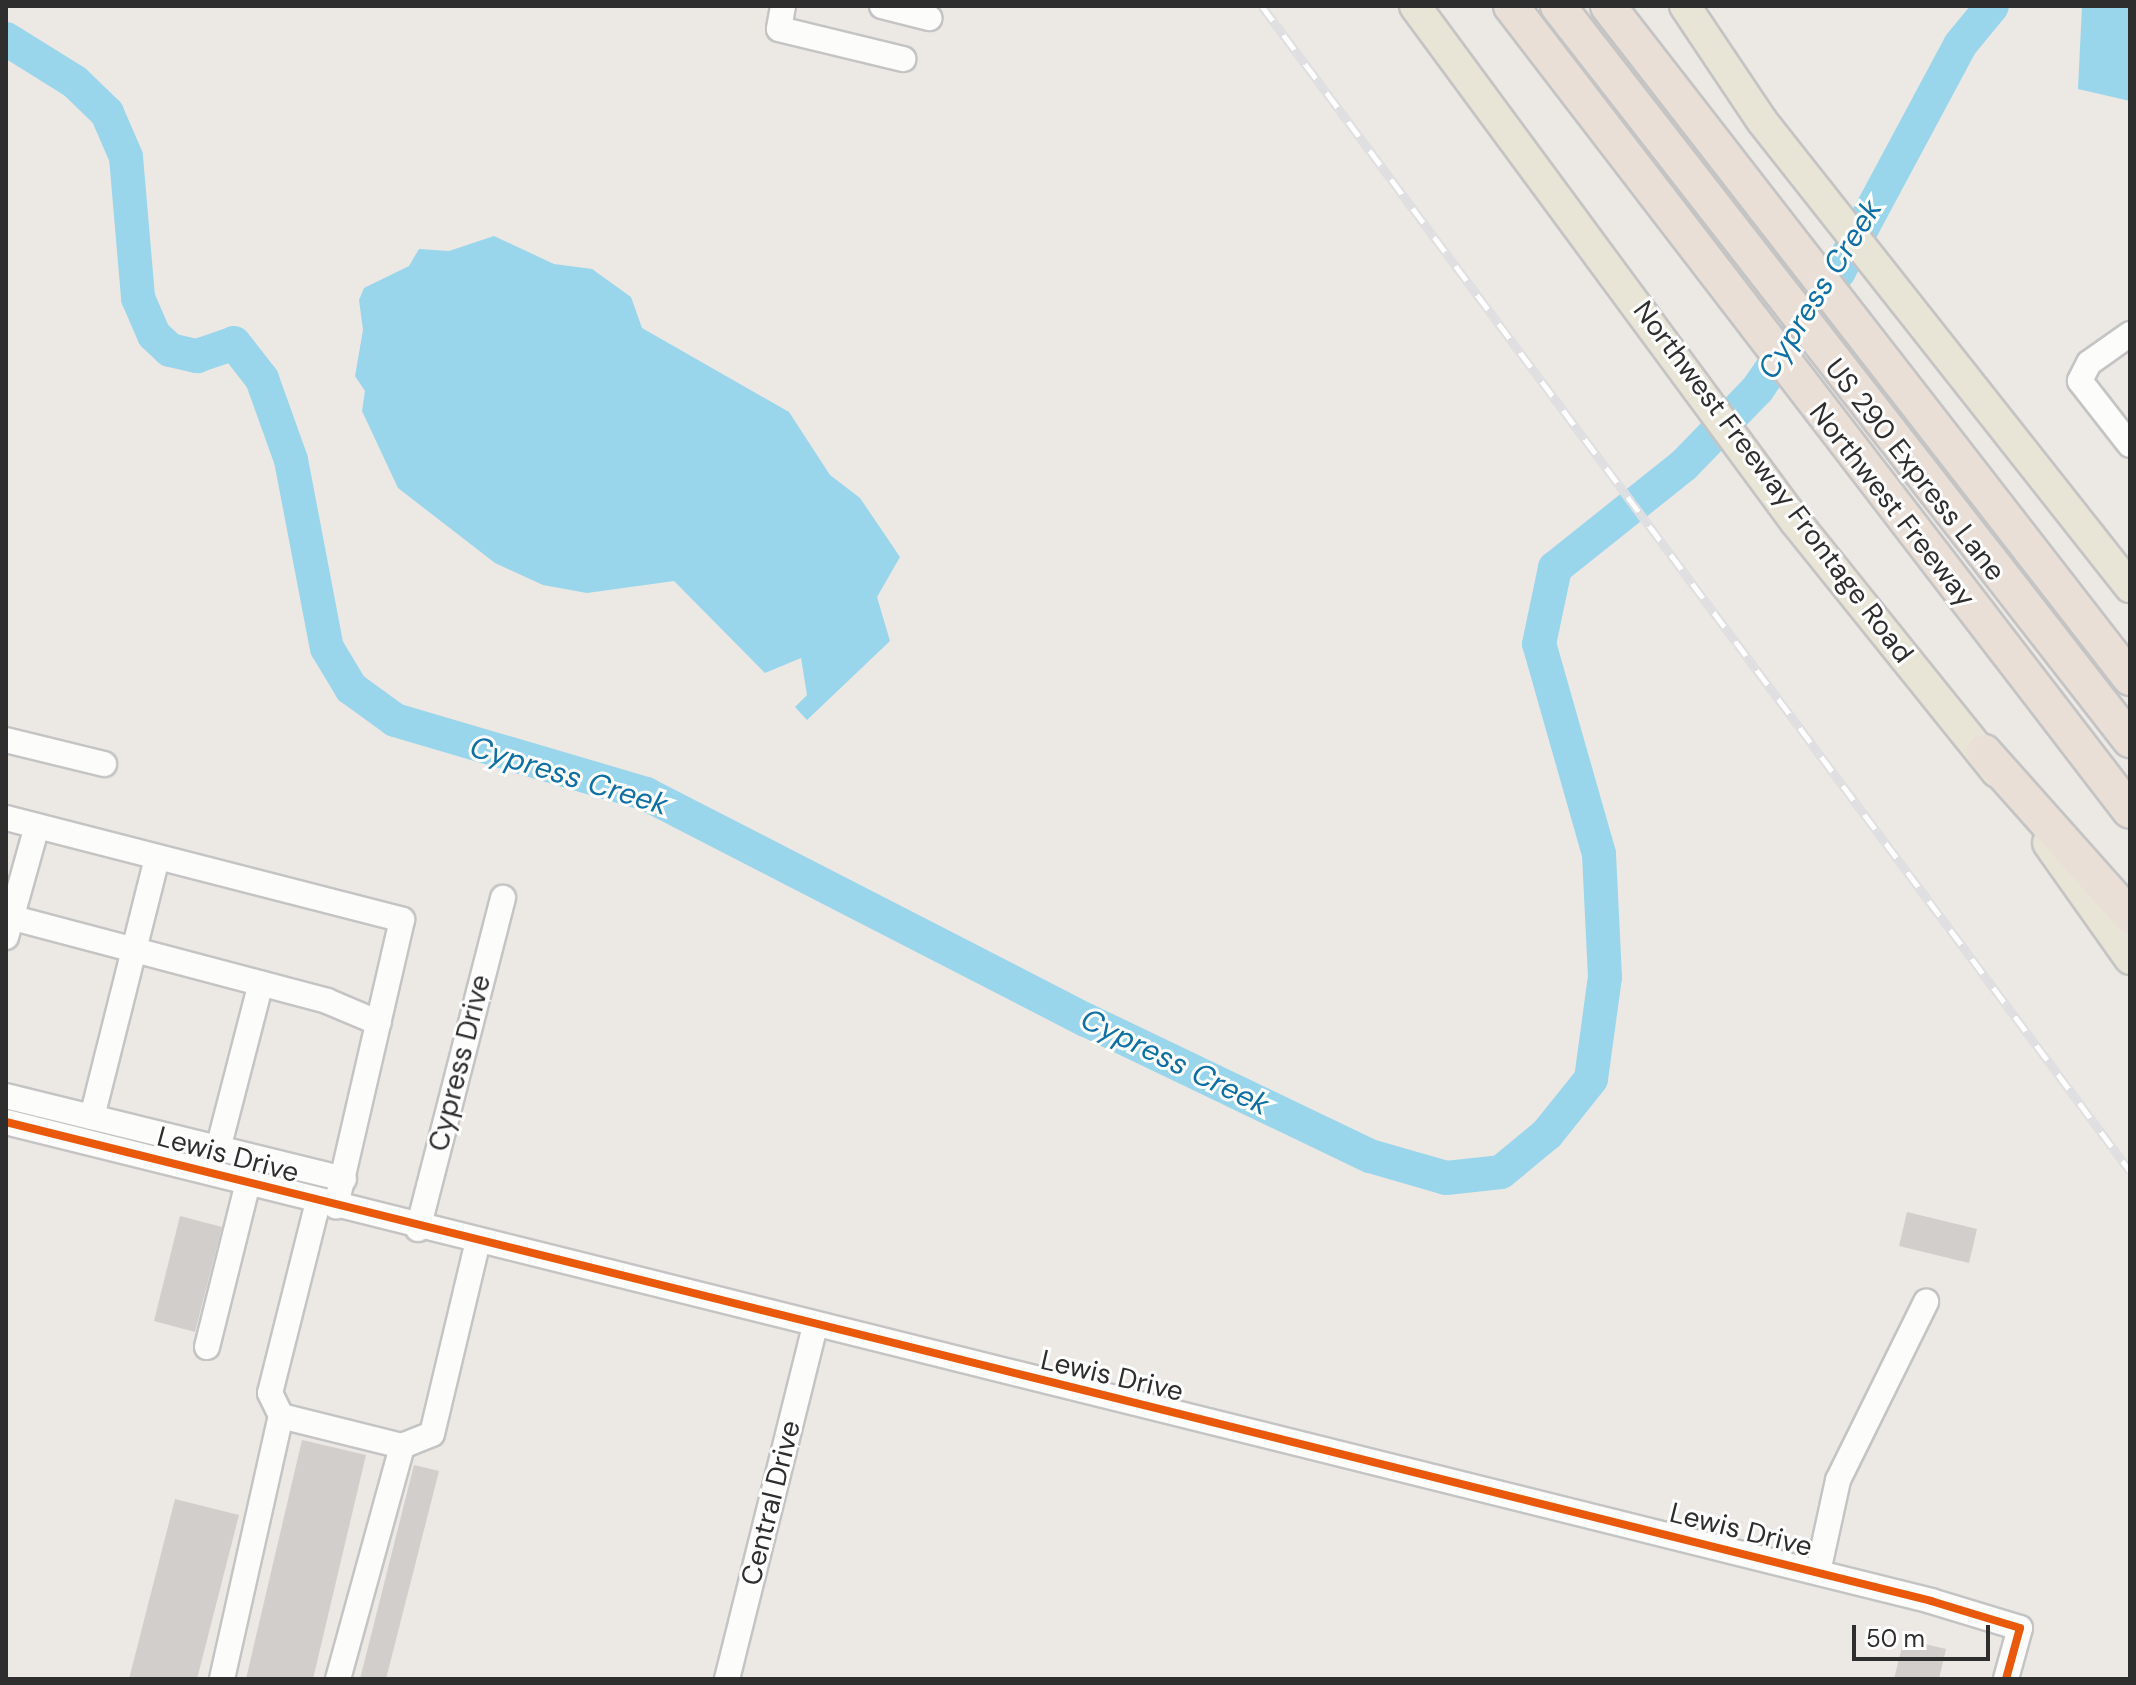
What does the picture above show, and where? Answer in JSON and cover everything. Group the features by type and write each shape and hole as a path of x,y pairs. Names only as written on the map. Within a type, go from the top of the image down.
{"highway":[{"name":"Northwest Freeway","path":"1511,6 1683,238 2130,811"},
{"name":"US 290 Express Lane","path":"1558,6 1705,203 2130,740"},
{"path":"1608,6 1898,386 2130,678"},
{"path":"1984,752 2130,916"}],"main road":[{"name":"Northwest Freeway Frontage Road","path":"1415,6 1795,521 1984,752 2130,959"},
{"path":"1685,6 1762,121 2130,587"}],"street":[{"path":"882,6 929,18"},
{"path":"781,18 903,59"},
{"path":"2130,334 2089,363 2080,381 2120,412 2130,445"},
{"path":"6,740 104,764"},
{"path":"6,818 402,920 344,1179 327,1204 270,1393 281,1416 222,1679"},
{"path":"37,826 8,924 133,948 261,983 379,1023"},
{"path":"92,1117 157,858"},
{"name":"Cypress Drive","path":"418,1229 503,898"},
{"path":"218,1149 261,983"},
{"path":"6,1096 344,1179"},
{"name":"Lewis Drive","path":"6,1122 477,1245 1818,1572 2020,1628 2006,1679"},
{"path":"207,1347 248,1183"},
{"path":"281,1416 402,1446 420,1443 438,1421 477,1245"},
{"path":"1818,1572 1838,1480 1926,1302"},
{"name":"Central Drive","path":"727,1679 815,1327"},
{"path":"338,1679 402,1446"}],"water":[{"path":"2082,6 2130,6 2130,101 2078,89"},
{"path":"494,236 554,264 592,269 631,297 642,328 789,412 830,475 860,498 900,557 877,597 890,641 807,720 795,707 807,695 801,658 765,673 674,581 587,593 543,585 495,563 398,488 362,411 365,391 355,376 363,330 359,300 364,288 409,266 419,249 449,251"}],"building":[{"path":"1907,1212 1977,1229 1969,1263 1899,1246"},
{"path":"180,1216 222,1227 195,1332 154,1321"},
{"path":"302,1440 366,1455 313,1679 246,1679"},
{"path":"414,1465 439,1471 386,1679 360,1679"},
{"path":"175,1499 239,1515 197,1679 129,1679"},
{"path":"1904,1639 1946,1649 1939,1679 1894,1679"}],"waterway":[{"name":"Cypress Creek","path":"6,39 75,82 107,113 126,157 138,298 154,335 170,350 197,356 234,343 262,379 291,460 327,648 351,688 395,720 646,794 1086,1020 1370,1156 1446,1178 1501,1172 1547,1134 1591,1079 1605,977 1599,854 1539,644 1555,568 1684,465 1757,390 1839,271 1960,45 1992,6"}],"railway":[{"path":"1262,6 2130,1171"}],"cycle path":[{"path":"6,1122 1931,1601 2020,1628 2006,1679"}]}
